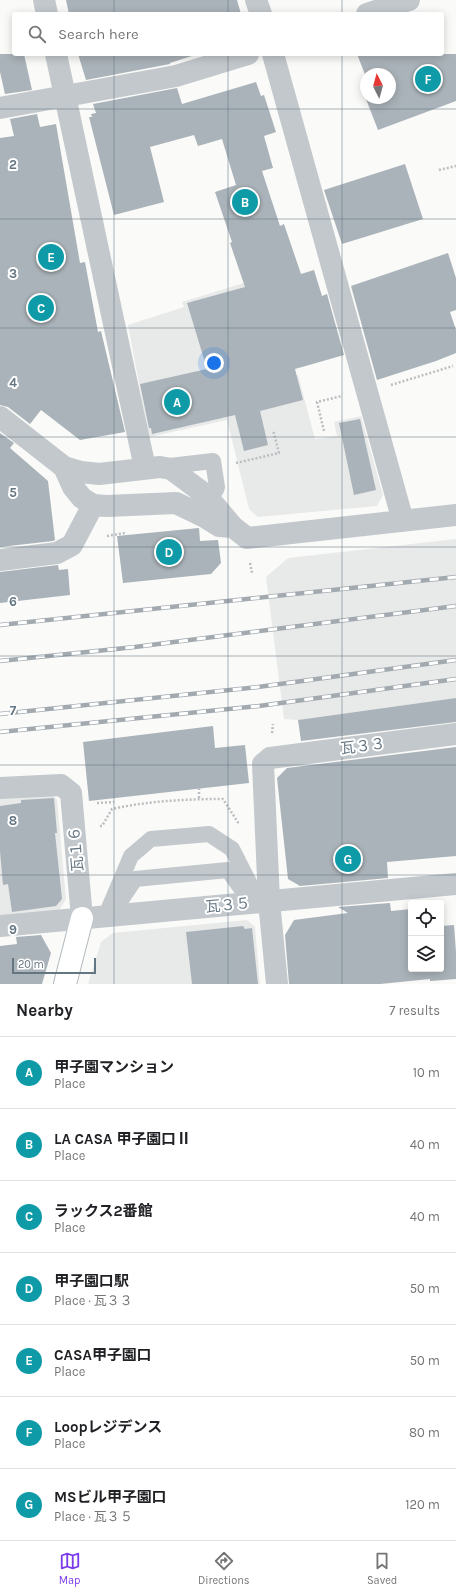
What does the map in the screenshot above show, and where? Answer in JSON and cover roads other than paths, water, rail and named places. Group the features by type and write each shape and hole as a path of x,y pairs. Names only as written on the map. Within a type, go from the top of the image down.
{"main road":[{"path":"65,984 82,918"}],"street":[{"path":"44,0 47,12"},
{"path":"256,0 260,12"},
{"path":"374,12 409,0"},
{"path":"56,56 153,468"},
{"path":"0,108 176,76 241,56"},
{"path":"274,56 403,521"},
{"path":"0,417 64,467 81,472 99,474 153,468 171,468 206,495 233,527 247,538 456,515"},
{"path":"64,467 72,487 82,498 93,505 176,504 203,516 218,526 233,527"},
{"path":"0,560 57,553 72,545 93,505"},
{"name":"瓦３３","path":"260,902 262,764 270,758 456,734"},
{"name":"瓦１６","path":"0,788 61,785 71,793 82,918"},
{"name":"瓦３５","path":"0,926 456,884"},
{"path":"260,902 277,984"}],"lane":[{"path":"153,468 213,461 217,487 216,490 206,495 188,509"},
{"path":"109,915 131,856 151,839 208,834 232,849 260,902"},
{"path":"109,915 135,879 228,870 260,902"}],"railway":[{"path":"0,625 456,577"},
{"path":"0,661 135,647 456,606"},
{"path":"0,714 258,687 456,660"},
{"path":"0,732 259,706 456,679"}],"place":[{"name":"Loopレジデンス","path":"428,79"},
{"name":"LA CASA 甲子園口Ⅱ","path":"245,202"},
{"name":"CASA甲子園口","path":"51,257"},
{"name":"ラックス2番館","path":"41,308"},
{"name":"甲子園マンション","path":"177,402"},
{"name":"甲子園口駅","path":"169,552"},
{"name":"MSビル甲子園口","path":"348,859"}]}
